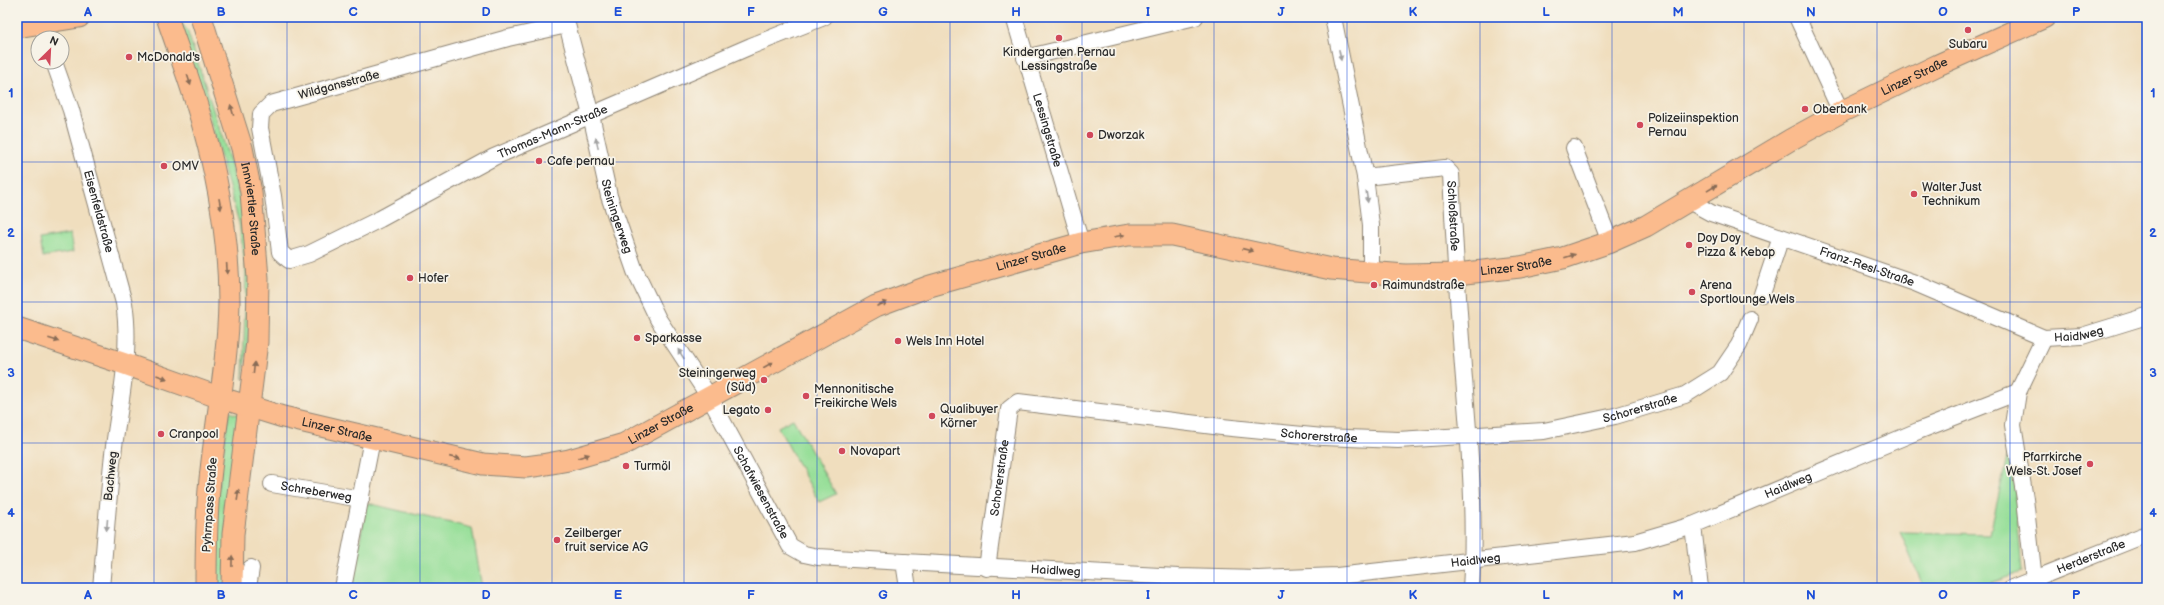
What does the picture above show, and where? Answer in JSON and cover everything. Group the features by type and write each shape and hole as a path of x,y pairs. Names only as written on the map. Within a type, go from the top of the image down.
{"main road":[{"path":"17,27 42,26 79,17"},
{"path":"167,17 203,126 221,205 229,301 221,398"},
{"name":"Innviertler Straße","path":"201,17 242,148 251,192 258,278 257,342 250,407"},
{"name":"Linzer Straße","path":"17,328 250,407 372,439 483,464 526,467 569,460 624,444 876,306 930,286 1081,243 1129,235 1172,235 1332,269 1370,273 1456,274 1520,267 1563,258 1610,242 1646,226 1790,140 1841,112 1938,65 2045,17"},
{"name":"Pyhrnpass Straße","path":"206,588 206,535 210,479 221,398"},
{"name":"Pyhrnpass Straße","path":"232,588 233,534 250,407"}],"street":[{"name":"Thomas-Mann-Straße","path":"289,260 309,254 380,219 494,157 751,46 824,17"},
{"name":"Lessingstraße","path":"1014,17 1081,243"},
{"path":"1025,58 1195,17"},
{"path":"1332,17 1365,177 1371,226 1370,273"},
{"path":"1796,17 1841,112"},
{"name":"Steiningerweg","path":"566,21 591,115 609,196 635,270 658,319 710,398"},
{"name":"Wildgansstraße","path":"289,260 280,252 273,196 260,128 261,114 265,107 271,104 566,21"},
{"name":"Eisenfeldstraße","path":"57,70 71,110 124,303 127,321 125,364"},
{"path":"1574,148 1610,242"},
{"name":"Schloßstraße","path":"1365,177 1445,168 1451,174 1456,274"},
{"name":"Franz-Resl-Straße","path":"1689,201 1711,213 1915,283 2044,338"},
{"path":"1762,294 1781,237"},
{"path":"1456,274 1469,436 1473,560 1471,588"},
{"name":"Haidlweg","path":"2034,580 2025,499 2013,425 2018,392 2044,338 2082,336 2147,316"},
{"name":"Schorerstraße","path":"987,568 1009,409 1018,402 1222,427 1322,437 1398,440 1544,431 1615,416 1685,395 1720,373 1739,345 1750,319"},
{"name":"Bachweg","path":"102,588 116,431 125,364"},
{"name":"Haidlweg","path":"904,562 1258,583 1338,576 1635,542 1693,525 1925,428 2018,392"},
{"name":"Schafwiesenstraße","path":"710,398 790,546 804,554 818,557 904,562"},
{"name":"Schreberweg","path":"343,588 372,439"},
{"name":"Schreberweg","path":"272,484 361,499"},
{"path":"1693,525 1700,588"},
{"name":"Herderstraße","path":"2012,588 2147,534"},
{"path":"904,562 908,588"},
{"path":"248,588 251,568"}],"green space":[{"path":"179,23 181,23 187,30 231,164 246,222 252,309 243,379 246,271 239,223 207,109"},
{"path":"70,234 73,252 43,257 40,239"},
{"path":"229,412 242,416 223,588 214,588 216,502"},
{"path":"793,419 836,494 819,502 778,427"},
{"path":"2011,440 2022,572 1976,588 1924,588 1900,532 1990,534"},
{"path":"367,503 472,528 482,588 351,588"}],"place":[{"name":"Subaru","path":"1968,30"},
{"name":"Kindergarten Pernau Lessingstraße","path":"1059,38"},
{"name":"McDonald's","path":"129,57"},
{"name":"Oberbank","path":"1805,109"},
{"name":"Polizeiinspektion Pernau","path":"1640,125"},
{"name":"Dworzak","path":"1090,135"},
{"name":"Cafe pernau","path":"539,161"},
{"name":"OMV","path":"164,166"},
{"name":"Walter Just Technikum","path":"1914,194"},
{"name":"Doy Doy Pizza & Kebap","path":"1689,245"},
{"name":"Hofer","path":"410,278"},
{"name":"Raimundstraße","path":"1374,285"},
{"name":"Arena Sportlounge Wels","path":"1692,292"},
{"name":"Sparkasse","path":"637,338"},
{"name":"Wels Inn Hotel","path":"898,341"},
{"name":"Steiningerweg (Süd)","path":"764,380"},
{"name":"Mennonitische Freikirche Wels","path":"806,396"},
{"name":"Legato","path":"768,410"},
{"name":"Qualibuyer Körner","path":"932,416"},
{"name":"Cranpool","path":"161,434"},
{"name":"Novapart","path":"842,451"},
{"name":"Pfarrkirche Wels-St. Josef","path":"2090,464"},
{"name":"Turmöl","path":"626,466"},
{"name":"Zeilberger fruit service AG","path":"557,540"}]}
